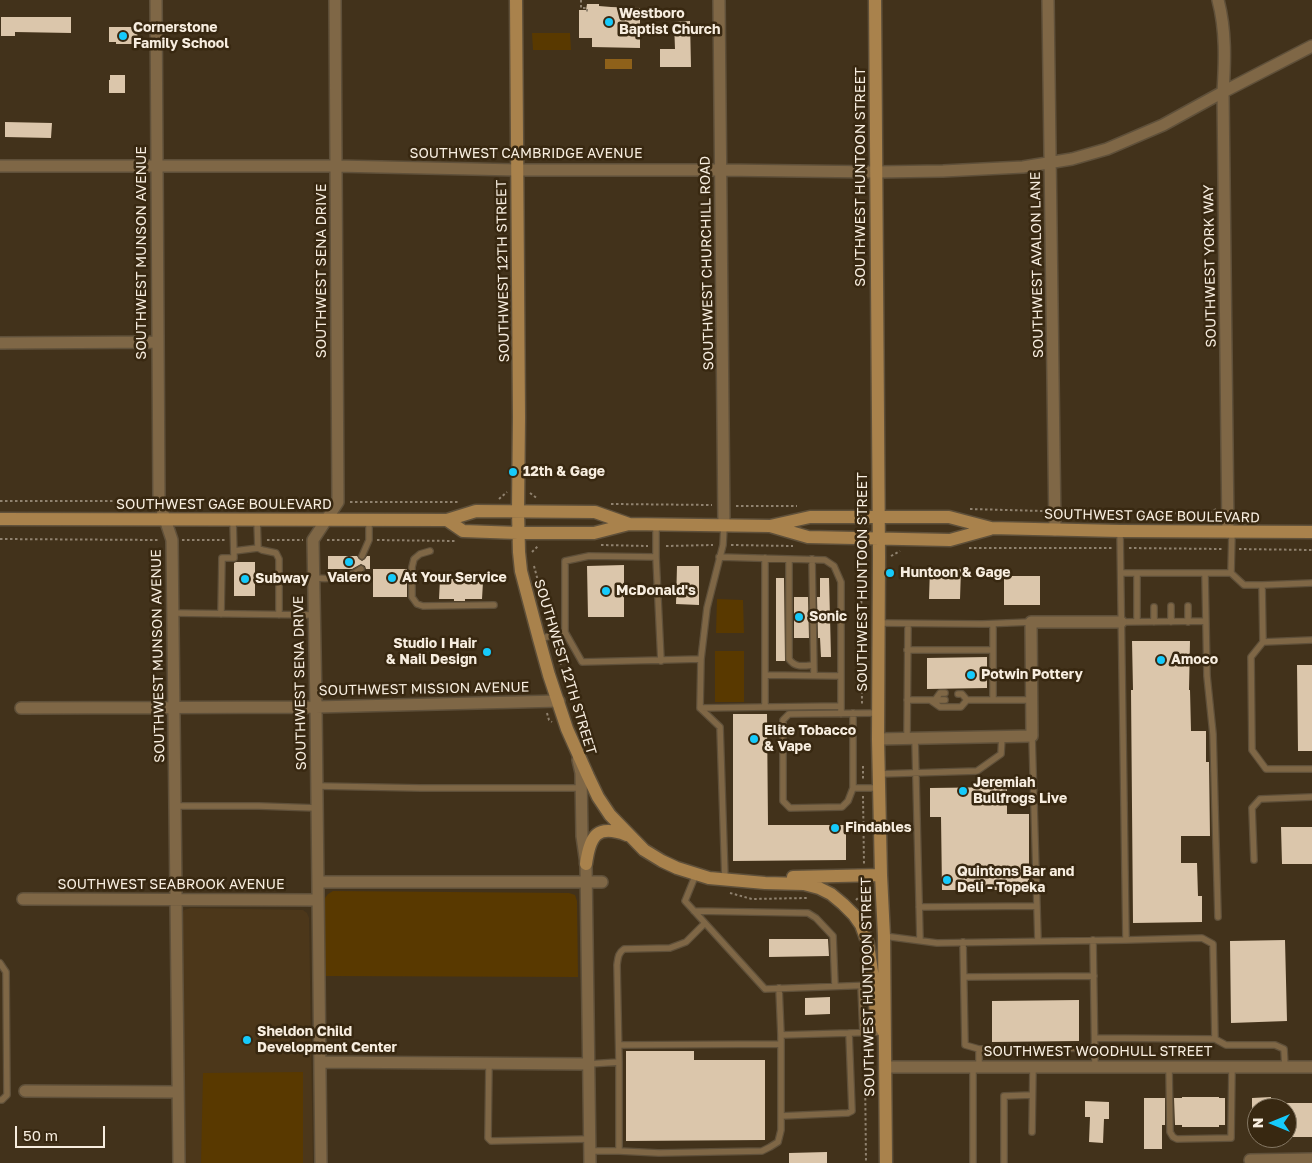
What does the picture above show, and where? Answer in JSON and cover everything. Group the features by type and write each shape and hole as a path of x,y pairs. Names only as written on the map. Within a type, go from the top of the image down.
{"main road":[{"name":"SOUTHWEST 12TH STREET","path":"516,0 518,533 521,571 549,675 567,729 577,752"},
{"name":"SOUTHWEST HUNTOON STREET","path":"873,985 884,936 878,739 879,556 875,0"},
{"name":"SOUTHWEST GAGE BOULEVARD","path":"0,519 447,520 476,511 518,511 596,512 629,524"},
{"name":"SOUTHWEST GAGE BOULEVARD","path":"447,520 463,531 518,533 594,533 629,524 770,526 810,517 949,517 991,528 1055,530 1312,532"},
{"name":"SOUTHWEST GAGE BOULEVARD","path":"770,526 808,537 950,540 991,528"},
{"path":"577,752 598,797 610,815 644,850 662,861 727,884 804,884 831,894 848,908 861,925 868,944 876,1019 884,1032"},
{"path":"586,864 589,845 598,833 604,830 612,830 628,835"},
{"path":"727,884 764,877 881,875"},
{"name":"SOUTHWEST HUNTOON STREET","path":"884,1032 886,1163"}],"street":[{"name":"SOUTHWEST MUNSON AVENUE","path":"156,0 158,501 172,540 179,1163"},
{"name":"SOUTHWEST SENA DRIVE","path":"321,1163 313,540 338,502 335,0"},
{"name":"SOUTHWEST CHURCHILL ROAD","path":"719,0 724,526"},
{"name":"SOUTHWEST AVALON LANE","path":"1048,0 1055,530"},
{"name":"SOUTHWEST YORK WAY","path":"1218,0 1224,39 1230,532"},
{"name":"SOUTHWEST CAMBRIDGE AVENUE","path":"0,166 336,166 517,170 876,172 1023,167 1072,159 1107,149 1163,125 1312,46"},
{"path":"0,342 157,342"},
{"path":"878,739 1032,736 1031,622 1121,622"},
{"name":"SOUTHWEST MISSION AVENUE","path":"21,708 316,707 558,701"},
{"name":"SOUTHWEST 12TH STREET","path":"577,752 581,774 582,836 586,864 590,1163"},
{"path":"318,882 602,882"},
{"name":"SOUTHWEST SEABROOK AVENUE","path":"23,899 318,900"},
{"path":"320,1062 589,1064"},
{"name":"SOUTHWEST WOODHULL STREET","path":"885,1067 1312,1067"},
{"path":"25,1090 178,1092"},
{"path":"1250,1160 1312,1159"}],"lane":[{"path":"221,614 222,558 234,558 233,520"},
{"path":"257,520 258,548"},
{"path":"362,556 369,540 370,520"},
{"path":"656,524 661,660"},
{"path":"724,526 723,545 707,608 701,659 700,708 720,727 727,884"},
{"path":"1120,531 1126,940"},
{"path":"1230,532 1232,549 1231,573"},
{"path":"234,551 258,548 276,553 280,559 280,615"},
{"path":"430,551 420,554 414,559 412,567 412,597 416,604 423,606 494,605"},
{"path":"656,557 589,556 565,560 565,632 582,662 701,659"},
{"path":"719,557 825,560 834,566 841,582 841,714"},
{"path":"765,707 766,558"},
{"path":"789,559 789,660 797,666 813,665"},
{"path":"812,559 814,675"},
{"path":"313,578 330,579 351,575 361,569"},
{"path":"1121,573 1154,573 1171,576 1188,573 1231,573 1244,584 1312,583"},
{"path":"1137,622 1138,573"},
{"path":"1154,573 1154,580"},
{"path":"1188,573 1188,581"},
{"path":"1205,573 1207,676 1213,734 1218,917"},
{"path":"1262,585 1263,642 1251,657 1252,750 1266,769 1312,769"},
{"path":"1171,606 1171,622"},
{"path":"1188,606 1188,622"},
{"path":"1154,607 1154,622"},
{"path":"173,614 314,615"},
{"path":"1121,622 1206,621"},
{"path":"878,623 994,624 1031,622"},
{"path":"908,624 908,700 916,773 920,940"},
{"path":"993,699 994,624"},
{"path":"539,639 565,632"},
{"path":"1263,642 1312,640"},
{"path":"908,650 994,650"},
{"path":"766,675 841,676"},
{"path":"933,700 940,693 945,693"},
{"path":"958,697 967,700 1031,700"},
{"path":"908,700 945,700"},
{"path":"933,700 940,707 961,707 967,700"},
{"path":"700,708 841,706"},
{"path":"853,713 853,788 848,801 842,807 790,808 783,802 783,720 789,714 841,714 853,713 878,713"},
{"path":"879,774 977,772 1001,754 1002,736"},
{"path":"1032,736 1038,941"},
{"path":"317,786 581,788"},
{"path":"853,788 879,788"},
{"path":"1254,860 1252,808 1260,799 1312,797"},
{"path":"175,806 317,808"},
{"path":"696,874 685,901 766,989 873,985 863,1033"},
{"path":"919,907 1037,906"},
{"path":"694,911 808,914 816,918 833,936 835,986"},
{"path":"619,1151 618,956 624,949 670,948 686,942 705,923"},
{"path":"884,936 937,943 1202,938 1213,944 1215,1039"},
{"path":"1093,940 1095,1067"},
{"path":"963,942 965,1045 979,1049 1095,1048"},
{"path":"0,963 6,972 7,1095 0,1100"},
{"path":"964,977 1094,976"},
{"path":"590,1151 659,1153 762,1151 778,1142 781,1130 779,988"},
{"path":"781,1035 884,1032"},
{"path":"781,1116 848,1113 852,1111 850,1033"},
{"path":"1095,1038 1215,1039 1226,1045 1274,1045 1284,1048 1285,1067"},
{"path":"619,1045 781,1044"},
{"path":"973,1163 976,1067 979,1049"},
{"path":"589,1064 620,1062"},
{"path":"489,1063 488,1138 491,1141 590,1139"},
{"path":"1032,1132 1033,1067"},
{"path":"1169,1067 1170,1132 1173,1137 1231,1138 1232,1067"},
{"path":"1004,1163 1004,1096 1032,1095"}],"path":[{"path":"581,0 581,8 587,8 587,12"},
{"path":"0,539 233,540"},
{"path":"257,540 458,541"},
{"path":"964,548 1312,550"},
{"path":"861,555 893,556 905,549"},
{"path":"543,701 549,720 557,725"},
{"path":"727,884 752,899 811,899"},
{"path":"865,1068 866,1163"}],"shaded area":[{"path":"532,33 570,33 571,50 533,50"},
{"path":"605,59 632,59 632,69 605,69"},
{"path":"717,599 743,600 744,633 716,633"},
{"path":"715,651 744,651 744,702 715,702"},
{"path":"333,891 569,893 575,895 577,901 578,977 325,976 325,898"},
{"name":"Sheldon Child Development Center","path":"191,908 303,910 307,913 309,918 313,1163 184,1163 181,915 184,910"},
{"path":"303,1072 303,1163 201,1163 203,1073"}],"building":[{"name":"Westboro Baptist Church","path":"587,4 640,8 640,48 592,47 592,38 579,38 579,10 586,10"},
{"path":"1,17 71,17 71,33 15,32 15,36 1,36"},
{"path":"690,21 691,67 660,67 660,49 675,49 674,22"},
{"name":"Cornerstone Family School","path":"109,27 134,27 134,30 137,30 138,42 134,42 134,44 116,44 116,42 109,42"},
{"path":"110,75 125,75 125,93 109,93"},
{"path":"5,122 52,123 51,138 5,137"},
{"path":"328,556 357,556 362,561 367,556 370,556 370,569 366,569 361,564 352,569 328,569"},
{"name":"Subway","path":"255,562 255,596 234,596 234,563"},
{"name":"McDonald's","path":"624,565 624,617 588,617 587,566"},
{"path":"677,566 699,566 699,605 676,604"},
{"path":"930,568 961,569 960,599 929,599"},
{"path":"373,569 407,569 407,597 373,597"},
{"path":"1004,576 1040,576 1040,605 1004,605"},
{"path":"776,578 784,578 785,661 776,661"},
{"path":"820,578 829,578 831,657 821,657 820,638 818,638 817,597 820,597"},
{"path":"440,579 467,579 467,582 483,582 482,599 454,601 454,599 439,599"},
{"name":"Sonic","path":"794,597 808,597 809,638 794,638"},
{"path":"1132,641 1190,641 1189,690 1191,731 1206,731 1206,762 1209,762 1210,836 1181,836 1181,863 1197,863 1198,896 1202,896 1202,922 1133,923"},
{"path":"987,657 987,688 927,689 927,658"},
{"path":"1297,665 1312,665 1312,751 1298,751"},
{"path":"733,714 767,714 768,825 846,825 846,860 733,861"},
{"path":"1007,787 1007,814 1029,814 1029,890 942,890 941,817 930,817 930,788"},
{"path":"1281,827 1312,827 1312,864 1282,864"},
{"path":"769,939 828,939 829,956 769,957"},
{"path":"1285,940 1287,1021 1231,1023 1230,941"},
{"path":"830,997 830,1014 805,1015 805,998"},
{"path":"1079,1000 1079,1041 992,1042 992,1001"},
{"path":"626,1051 694,1051 694,1060 765,1060 765,1140 626,1141"},
{"path":"1144,1098 1165,1098 1165,1125 1162,1125 1162,1149 1144,1149"},
{"path":"1174,1098 1225,1098 1225,1125 1219,1125 1219,1127 1182,1127 1182,1125 1175,1125"},
{"path":"1085,1101 1109,1102 1109,1119 1104,1119 1103,1143 1089,1142 1090,1117 1085,1117"},
{"path":"1297,1103 1312,1103 1312,1137 1297,1137"},
{"path":"827,1152 827,1163 789,1163 789,1153"}],"place":[{"name":"Westboro Baptist Church","path":"609,22"},
{"name":"Cornerstone Family School","path":"123,36"},
{"name":"12th & Gage","path":"513,472"},
{"name":"Valero","path":"349,562"},
{"name":"Huntoon & Gage","path":"890,573"},
{"name":"At Your Service","path":"392,578"},
{"name":"Subway","path":"245,579"},
{"name":"McDonald's","path":"606,591"},
{"name":"Sonic","path":"799,617"},
{"name":"Studio I Hair & Nail Design","path":"487,652"},
{"name":"Amoco","path":"1161,660"},
{"name":"Potwin Pottery","path":"971,675"},
{"name":"Elite Tobacco & Vape","path":"754,739"},
{"name":"Jeremiah Bullfrogs Live","path":"963,791"},
{"name":"Findables","path":"835,828"},
{"name":"Quintons Bar and Deli - Topeka","path":"947,880"},
{"name":"Sheldon Child Development Center","path":"247,1040"}]}
